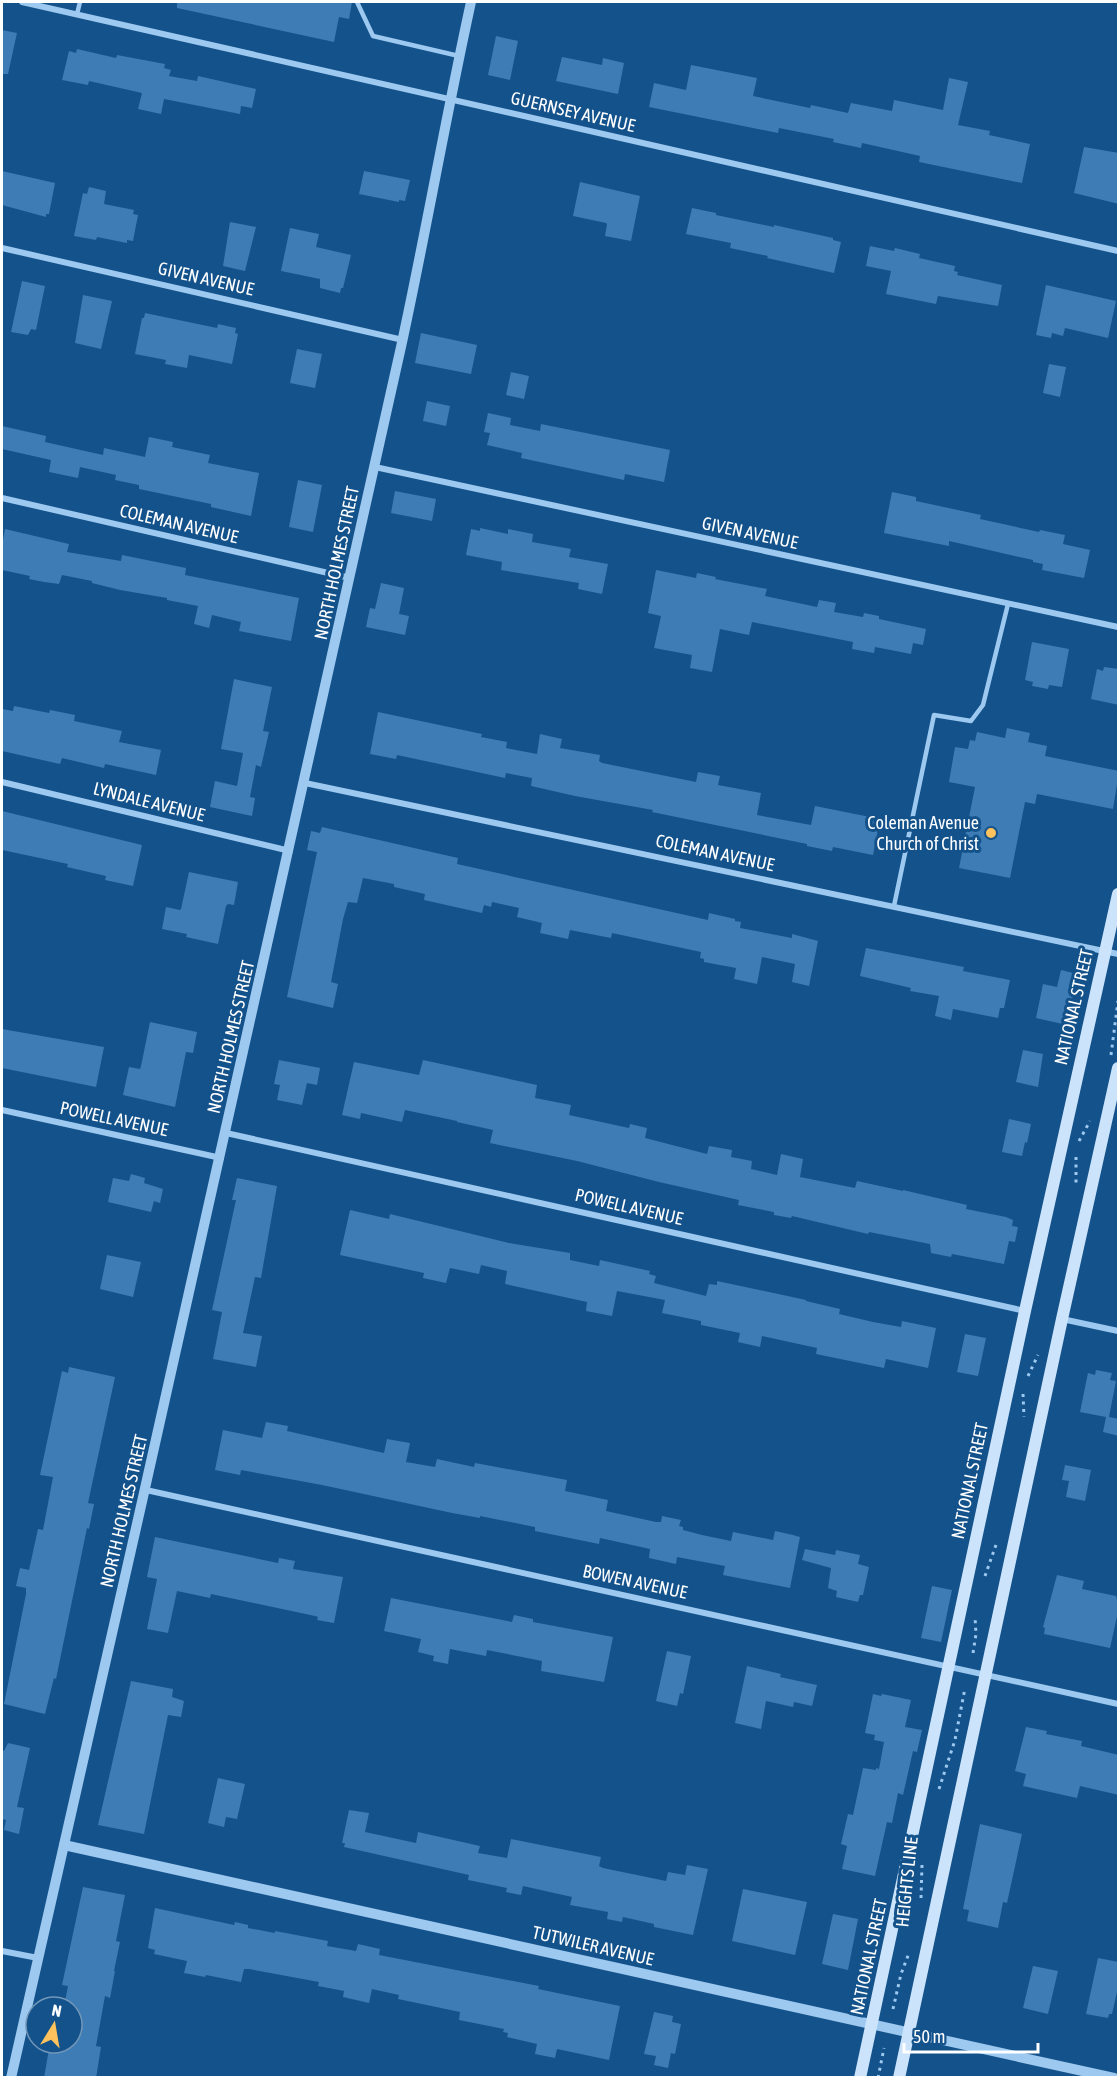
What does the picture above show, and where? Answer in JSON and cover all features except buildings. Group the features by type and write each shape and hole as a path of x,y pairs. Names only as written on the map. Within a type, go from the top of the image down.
{"main road":[{"name":"NATIONAL STREET","path":"860,2078 1025,1311 1119,894"},
{"path":"899,2078 1062,1318 1119,1068"}],"street":[{"name":"GUERNSEY AVENUE","path":"22,2 1119,251"},
{"name":"NORTH HOLMES STREET","path":"11,2078 306,783 403,339 449,99 471,2"},
{"name":"GIVEN AVENUE","path":"2,248 403,339"},
{"name":"GIVEN AVENUE","path":"375,467 1119,627"},
{"name":"COLEMAN AVENUE","path":"2,498 350,578"},
{"name":"LYNDALE AVENUE","path":"2,782 290,851"},
{"name":"COLEMAN AVENUE","path":"306,783 1119,954"},
{"name":"POWELL AVENUE","path":"2,1110 220,1158"},
{"name":"POWELL AVENUE","path":"226,1132 1025,1311"},
{"path":"1062,1318 1119,1331"},
{"name":"BOWEN AVENUE","path":"146,1490 1119,1704"},
{"name":"TUTWILER AVENUE","path":"64,1845 1114,2078"},
{"path":"2,1951 38,1958"}],"lane":[{"path":"77,14 80,2"},
{"path":"357,2 374,36 459,56"},
{"path":"894,906 934,715 971,721 979,712 983,705 1008,604"}],"path":[{"path":"937,1796 955,1740 965,1688"},
{"name":"HEIGHTS LINE","path":"921,1902 922,1859"},
{"name":"HEIGHTS LINE","path":"893,2009 901,1974 913,1944"},
{"path":"878,2078 884,2048"}],"place":[{"name":"Coleman Avenue Church of Christ","path":"991,833"}]}
